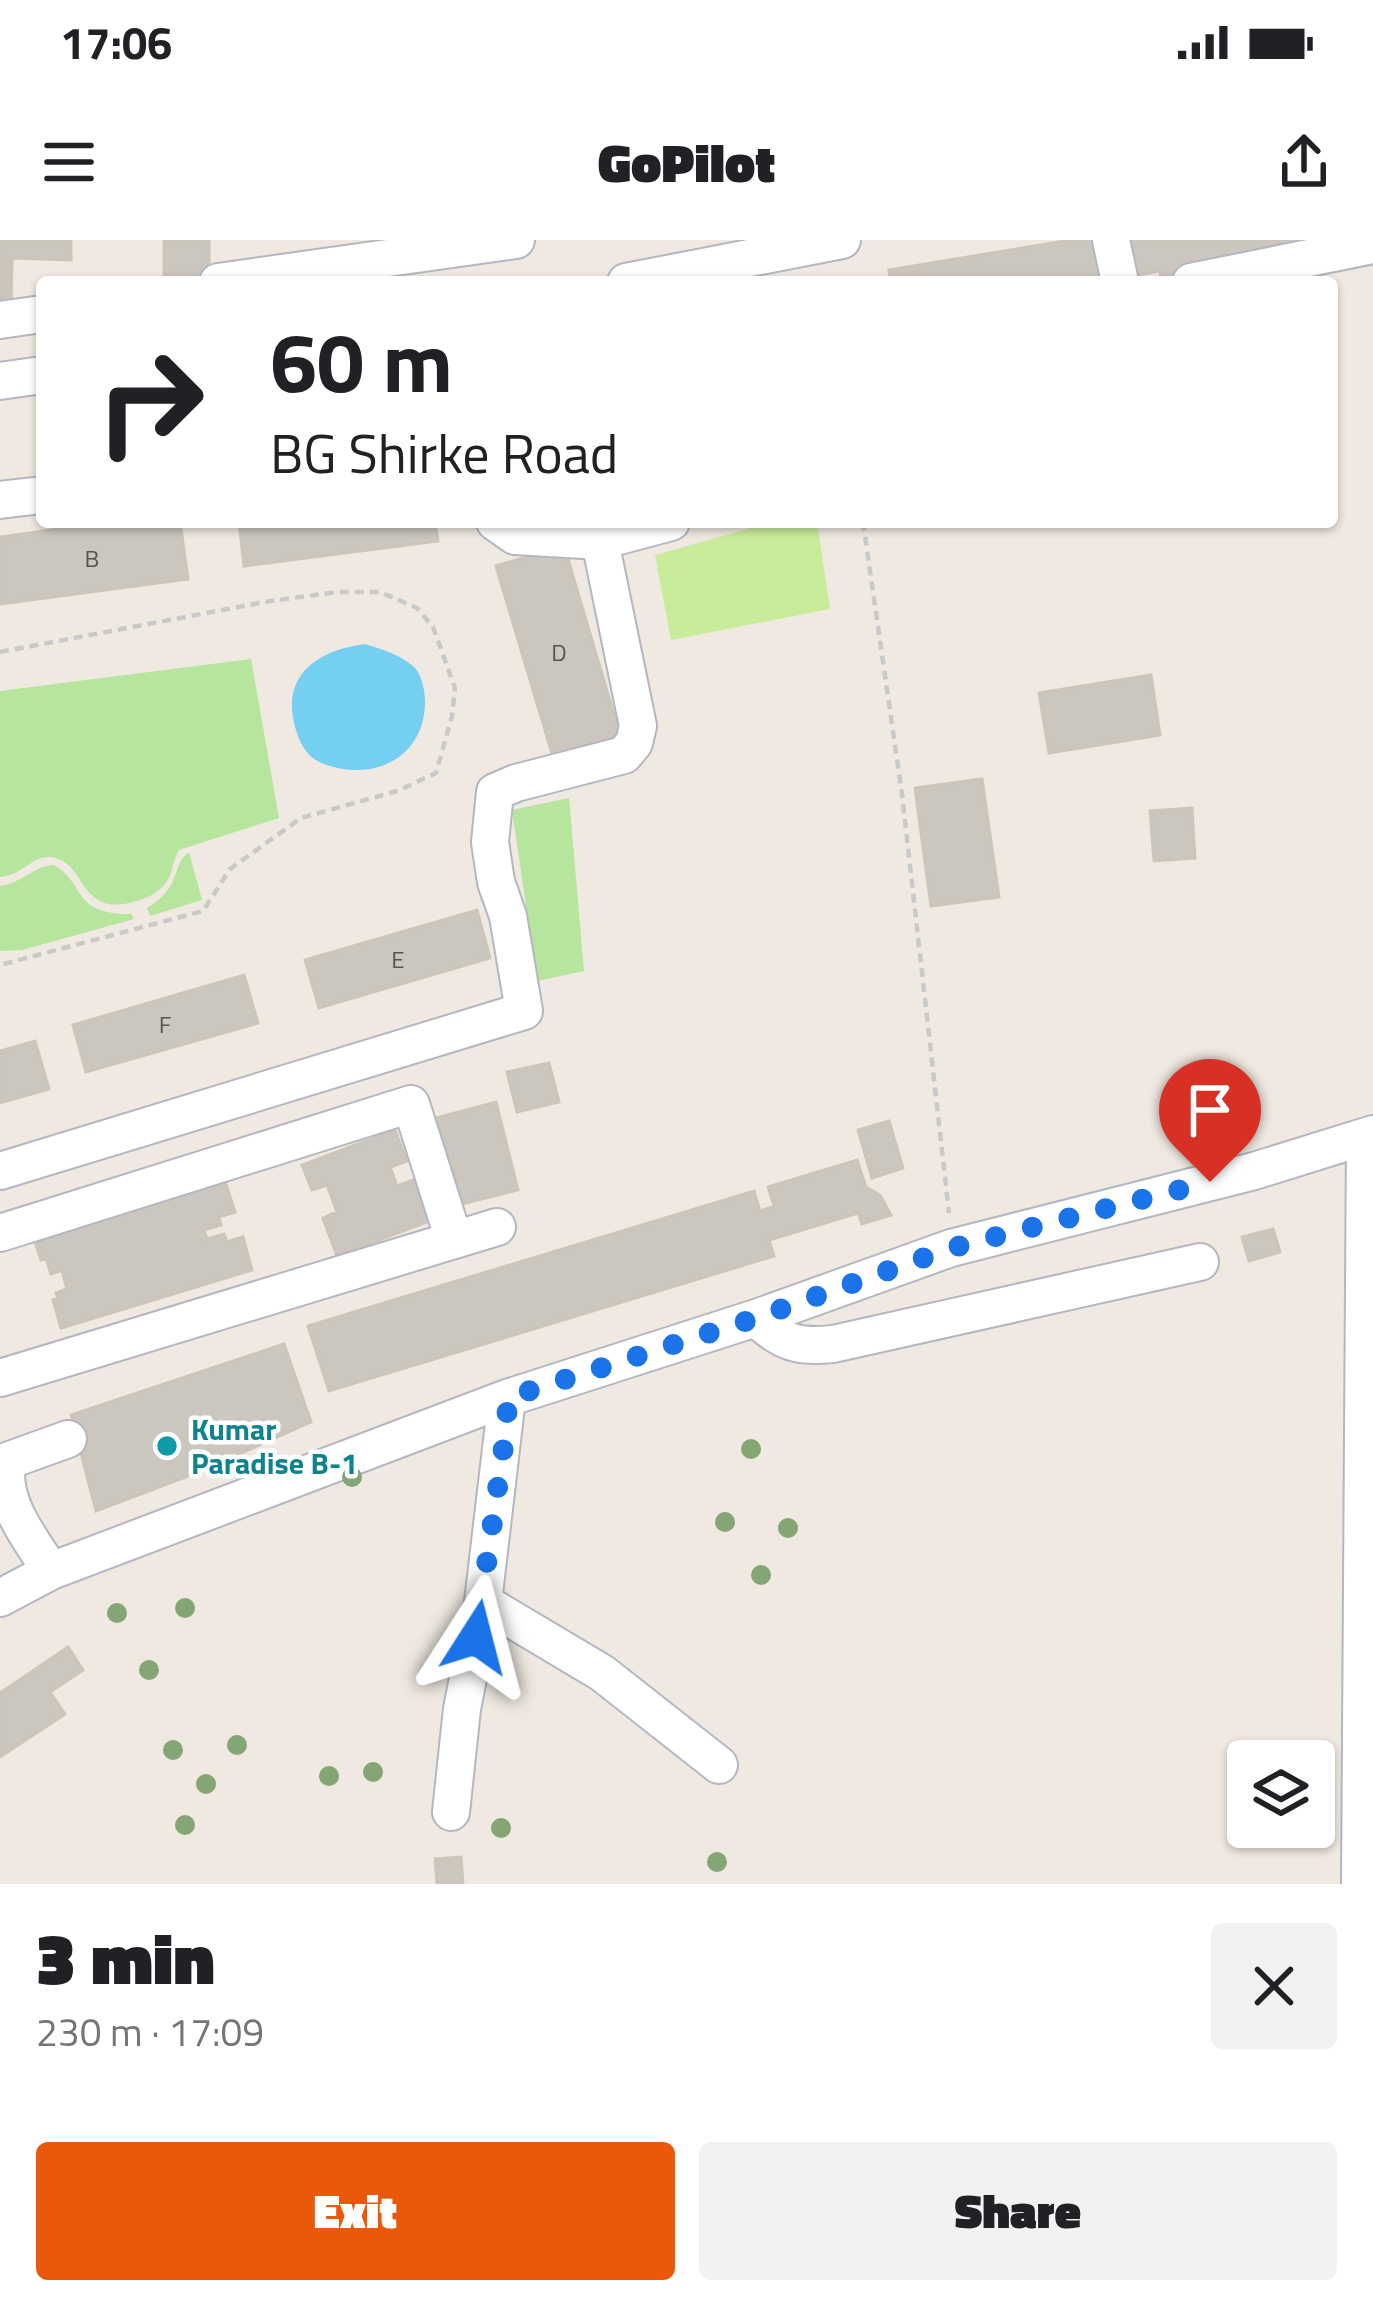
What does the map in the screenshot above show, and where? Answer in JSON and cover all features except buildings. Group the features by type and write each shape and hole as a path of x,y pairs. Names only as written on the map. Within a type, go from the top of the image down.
{"street":[{"path":"244,276 291,265 516,240"},
{"path":"657,276 842,240"},
{"path":"1111,240 1119,276"},
{"path":"1221,276 1373,244"},
{"path":"0,320 36,315"},
{"path":"0,381 36,376"},
{"path":"0,500 36,496"},
{"path":"0,1171 524,1011 490,842 495,792 624,755 638,726 597,531 514,536 503,528"},
{"path":"0,1232 412,1104 454,1240"},
{"path":"0,1598 51,1571 507,1398 756,1318 951,1248 1254,1171 1369,1136 1360,1884"},
{"path":"0,1378 497,1227"},
{"path":"756,1318 777,1338 802,1347 833,1344 1200,1262"},
{"path":"451,1812 507,1398"},
{"path":"51,1571 3,1489 4,1474 8,1461 68,1438"},
{"path":"483,1602 602,1673 719,1766"}],"path":[{"path":"863,528 902,794 950,1221"},
{"path":"0,652 270,601 380,592 417,608 433,627 455,688 436,773 397,790 301,818 230,869 203,910 0,965"}],"green space":[{"path":"752,528 818,528 830,609 671,640 655,555"},
{"path":"251,659 279,818 179,850 165,884 133,902 102,902 71,867 50,857 0,877 0,691"},
{"path":"569,798 584,971 537,981 512,810"},
{"path":"189,852 202,900 150,916 147,908 166,892"},
{"path":"54,865 89,904 131,914 134,919 22,950 0,951 0,886"}],"water":[{"path":"365,644 415,668 424,693 423,719 410,747 386,764 355,770 331,766 313,758 301,743 293,716 296,684 315,661"}],"place":[{"name":"Kumar Paradise B-1","path":"167,1446"}],"route":[{"path":"476,1637 507,1398 756,1318 951,1248 1210,1182"}]}
